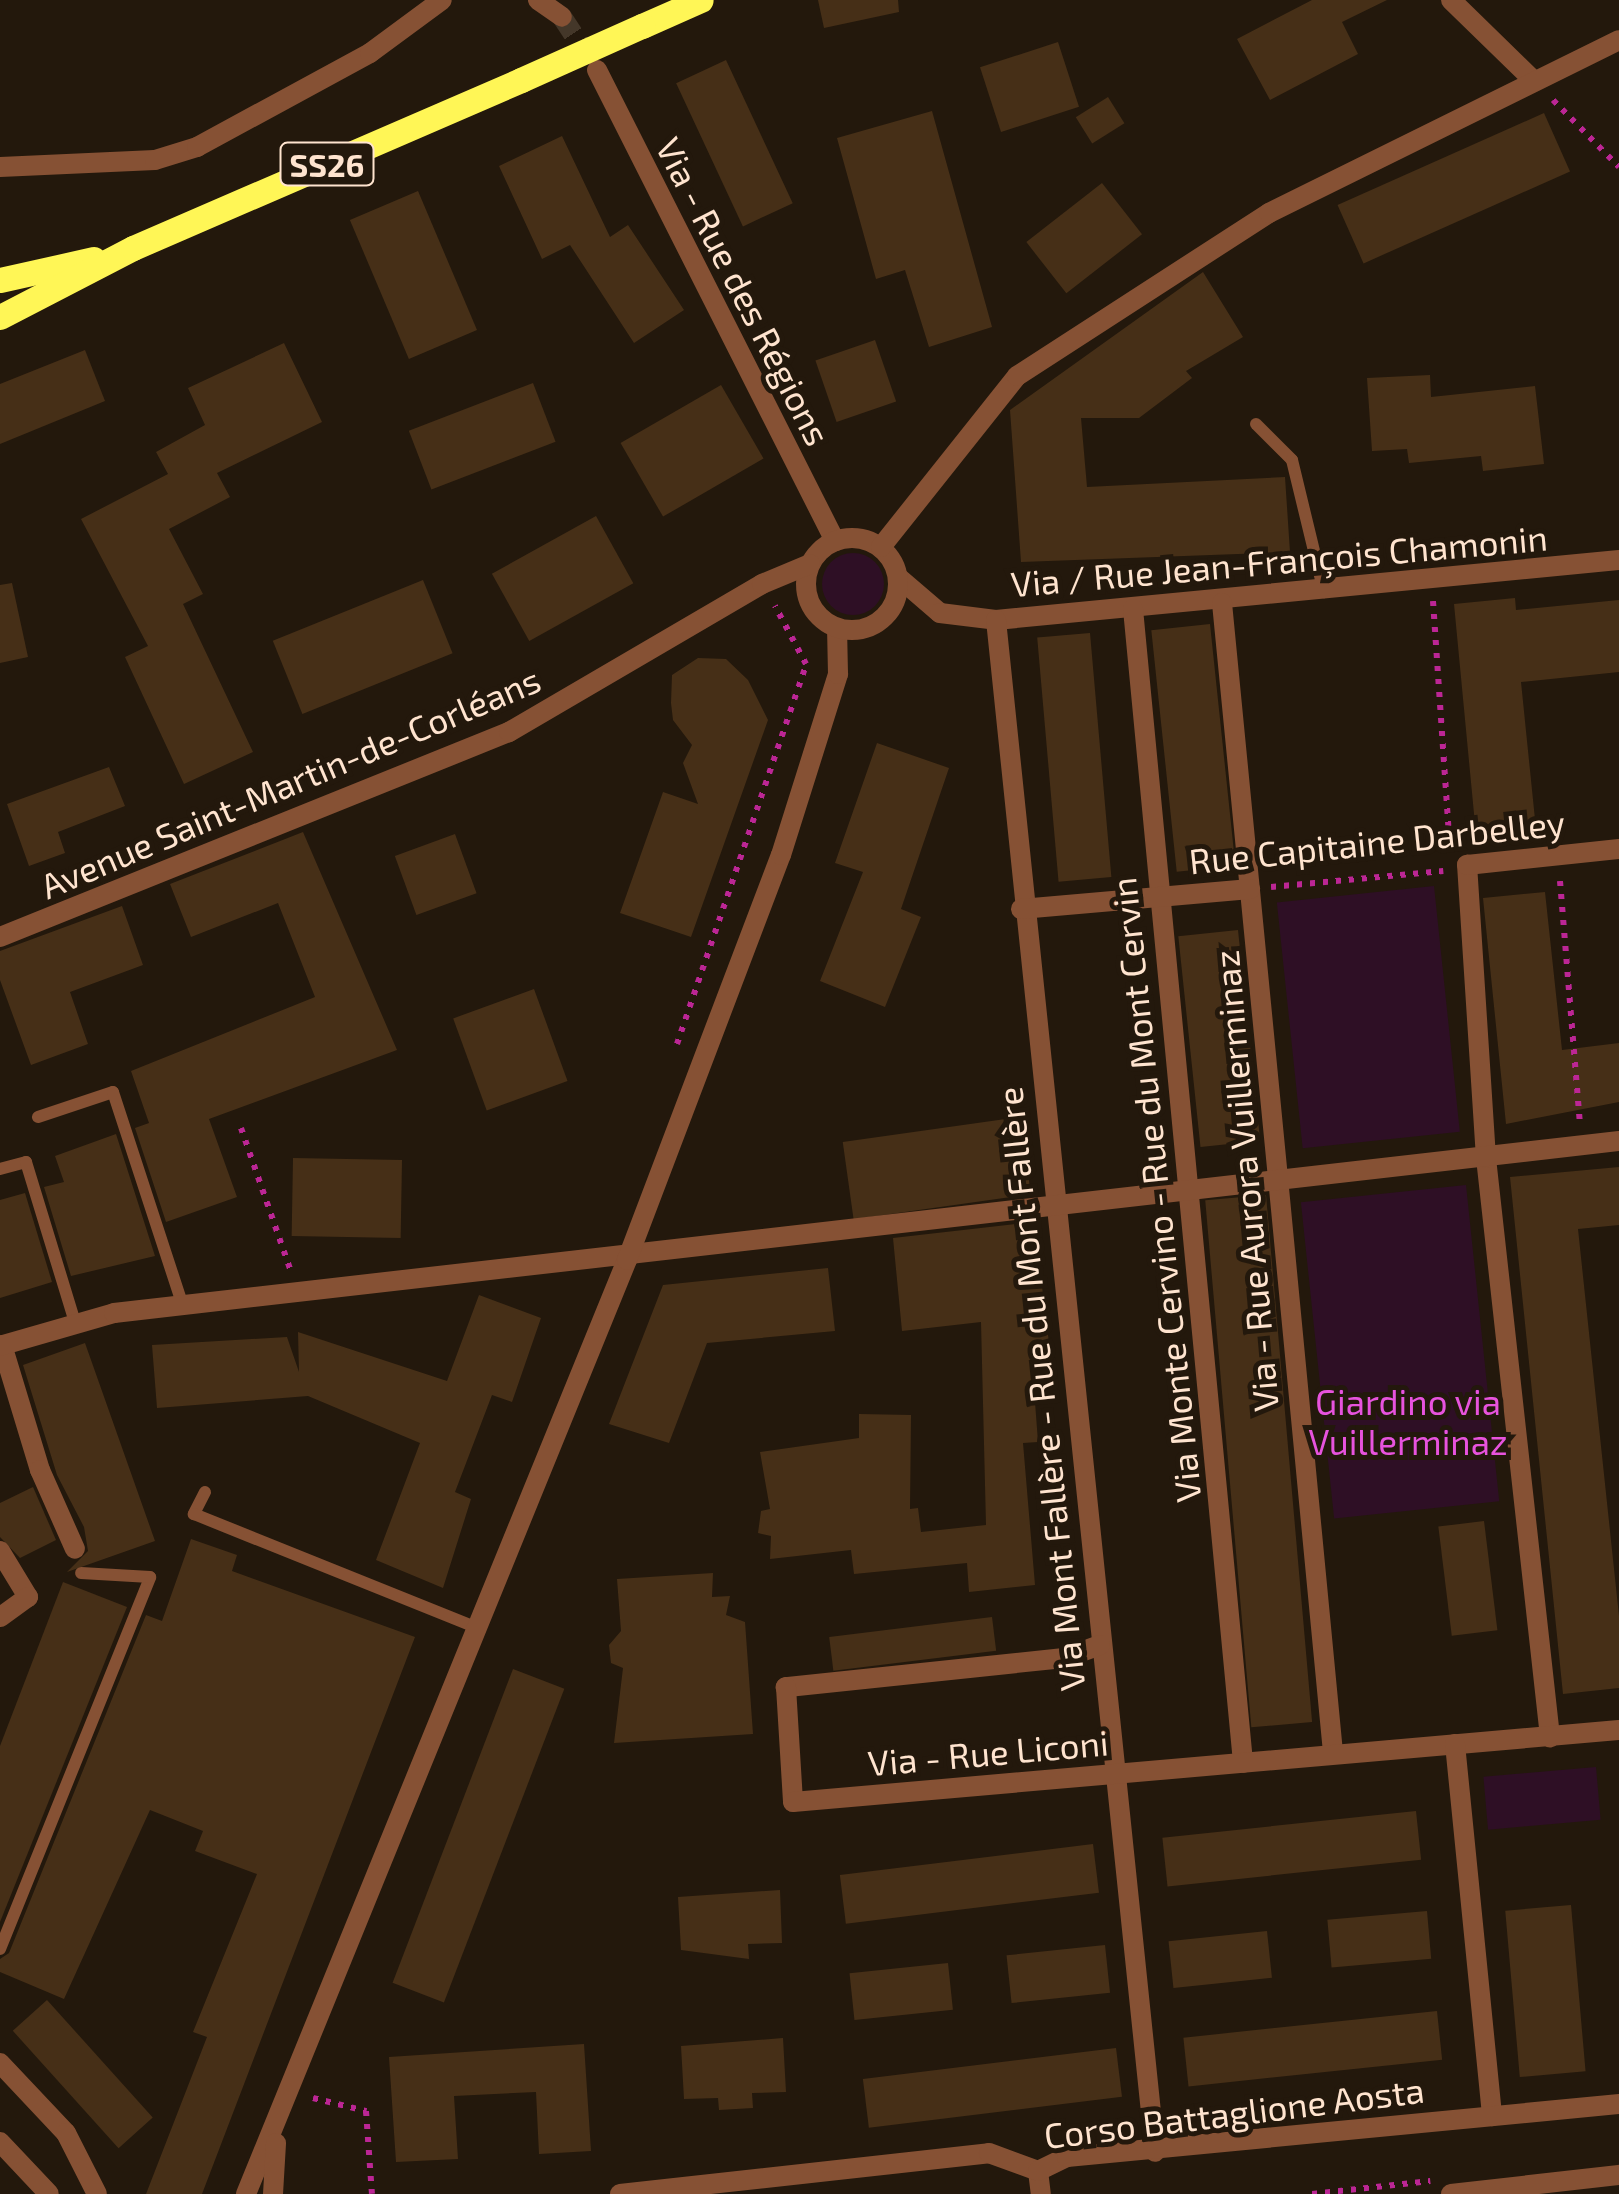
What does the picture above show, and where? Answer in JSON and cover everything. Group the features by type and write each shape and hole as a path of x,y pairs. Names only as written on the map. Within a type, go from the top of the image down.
{"main road":[{"name":"SS26","path":"133,248 702,0"},
{"path":"0,280 133,248"},
{"path":"0,318 133,248"}],"street":[{"path":"0,167 155,160 197,147 370,53 442,0"},
{"path":"538,0 562,17"},
{"path":"1451,0 1532,79"},
{"path":"881,547 1017,376 1269,213 1532,79 1619,40"},
{"name":"Via - Rue des Régions","path":"597,70 835,541"},
{"path":"246,2194 278,2126 626,1260 820,740 838,674 836,628 809,601 810,564 835,541 858,537 881,547 898,577 895,602 878,622 836,628"},
{"name":"Via / Rue Jean-François Chamonin","path":"898,577 940,613 996,620 1222,603 1619,560"},
{"name":"Avenue Saint-Martin-de-Corléans","path":"0,937 510,732 762,584 810,564"},
{"name":"Via - Rue Aurora Vuillerminaz","path":"1222,603 1333,1752"},
{"name":"Via Monte Cervino - Rue du Mont Cervin","path":"1133,610 1243,1764"},
{"name":"Via Mont Fallère - Rue du Mont Fallère","path":"996,620 1021,908 1155,2152"},
{"name":"Rue Capitaine Darbelley","path":"1467,865 1619,849"},
{"path":"1467,865 1486,1158 1550,1738"},
{"name":"Rue Capitaine Darbelley","path":"1021,908 1250,889"},
{"path":"75,1549 40,1470 1,1346 75,1322 183,1306 626,1260 1055,1210 1278,1178 1619,1141"},
{"path":"0,1552 28,1597 0,1617"},
{"name":"Via - Rue Liconi","path":"1100,1645 1064,1658 786,1687 793,1802 1619,1730"},
{"path":"1455,1744 1492,2116"},
{"path":"330,1934 350,1944"},
{"path":"0,2063 66,2133 97,2194"},
{"name":"Corso Battaglione Aosta","path":"620,2194 988,2153 1038,2171 1067,2157 1155,2152 1619,2104"},
{"path":"273,2194 278,2126"},
{"path":"0,2142 50,2194"},
{"path":"1038,2171 1041,2194"},
{"path":"1450,2194 1619,2175"}],"lane":[{"path":"1256,424 1292,460 1324,592"},
{"path":"38,1117 114,1092 183,1306"},
{"path":"0,1168 26,1162 75,1322"},
{"path":"205,1492 194,1514 476,1628"},
{"path":"0,1949 150,1578 81,1574"}],"path":[{"path":"1532,79 1619,167"},
{"path":"672,1059 806,664 762,584"},
{"path":"1558,855 1582,1146"},
{"name":"Rue Capitaine Darbelley","path":"1250,889 1467,865"},
{"path":"242,1128 298,1294"},
{"path":"304,2096 366,2112 372,2194"}],"green space":[{"path":"853,553 875,562 884,584 875,606 853,615 831,606 822,584 831,562"},
{"path":"1434,886 1460,1132 1303,1148 1277,903"},
{"name":"Giardino via Vuillerminaz","path":"1466,1185 1499,1501 1334,1519 1301,1202"},
{"path":"1596,1767 1601,1820 1488,1830 1483,1777"}],"building":[{"path":"818,0 898,0 899,12 824,28"},
{"path":"1312,0 1387,0 1342,22 1358,54 1270,100 1237,39"},
{"path":"1058,42 1079,107 1001,132 980,67"},
{"path":"726,60 793,203 743,226 676,83"},
{"path":"1108,97 1124,123 1092,143 1076,117"},
{"path":"932,111 992,327 929,347 905,270 876,279 837,138"},
{"path":"1544,113 1570,171 1364,263 1338,205"},
{"path":"562,136 610,237 628,225 684,310 634,343 570,245 542,259 499,166"},
{"path":"1102,183 1142,234 1066,293 1026,242"},
{"path":"418,191 477,330 409,359 350,220"},
{"path":"1203,272 1243,337 1186,371 1192,378 1139,418 1081,418 1087,487 1285,477 1290,552 1021,562 1010,410"},
{"path":"875,340 896,401 837,422 815,361"},
{"path":"284,343 322,422 217,473 230,497 169,529 203,594 183,604 253,752 184,784 125,657 148,646 81,519 168,474 156,452 205,425 188,388"},
{"path":"85,350 105,401 0,444 0,384"},
{"path":"1430,375 1431,397 1535,386 1544,464 1483,471 1481,456 1409,463 1407,449 1372,451 1367,378"},
{"path":"533,383 556,442 431,489 409,431"},
{"path":"721,385 764,459 663,517 621,443"},
{"path":"596,516 633,583 529,641 492,574"},
{"path":"423,580 453,653 302,714 273,641"},
{"path":"12,583 28,657 0,663 0,585"},
{"path":"1515,598 1516,610 1619,600 1619,672 1521,682 1537,839 1477,845 1454,604"},
{"path":"1210,624 1235,866 1177,872 1151,630"},
{"path":"1090,633 1111,877 1059,882 1037,638"},
{"path":"698,658 726,659 748,680 768,720 691,937 620,913 663,792 698,804 683,763 692,745 673,720 671,703 672,675"},
{"path":"877,743 949,768 901,909 921,917 885,1007 820,981 863,872 835,863"},
{"path":"109,767 125,806 58,832 65,853 29,866 7,804"},
{"path":"303,832 397,1050 209,1119 237,1197 166,1222 135,1128 149,1123 131,1071 315,997 278,903 191,937 170,884"},
{"path":"455,834 477,893 416,915 395,856"},
{"path":"1545,892 1562,1050 1619,1043 1619,1102 1506,1124 1483,898"},
{"path":"122,906 143,965 70,992 88,1044 31,1065 0,980 0,951"},
{"path":"1238,930 1260,1141 1200,1147 1178,936"},
{"path":"534,989 568,1081 487,1111 453,1018"},
{"path":"1020,1117 1031,1194 854,1219 843,1142"},
{"path":"116,1134 155,1256 71,1276 44,1187 64,1182 55,1156"},
{"path":"293,1158 402,1160 401,1238 292,1236"},
{"path":"1619,1167 1619,1225 1578,1229 1619,1616 1619,1688 1563,1694 1510,1177"},
{"path":"25,1193 52,1282 0,1298 0,1200"},
{"path":"1266,1195 1312,1722 1251,1727 1205,1200"},
{"path":"1034,1222 1051,1359 1032,1362 1038,1442 1023,1443 1035,1585 969,1592 967,1563 854,1574 851,1550 770,1559 771,1536 758,1533 761,1511 770,1509 760,1452 859,1438 859,1414 911,1415 910,1509 918,1508 921,1532 986,1525 981,1322 902,1331 893,1238"},
{"path":"828,1268 835,1331 707,1343 669,1443 609,1424 663,1285"},
{"path":"479,1295 541,1318 512,1402 492,1395 455,1492 471,1499 443,1588 376,1560 420,1443 308,1396 157,1408 152,1345 287,1337 299,1372 298,1332 447,1381"},
{"path":"85,1343 155,1541 67,1572 88,1551 84,1527 57,1475 23,1365"},
{"path":"33,1487 56,1540 20,1558 0,1537 0,1503"},
{"path":"1484,1521 1497,1630 1452,1636 1438,1527"},
{"path":"191,1539 237,1555 232,1571 415,1637 202,2194 146,2194 207,2037 193,2032 257,1874 195,1851 203,1831 150,1810 64,1999 0,1972 0,1959 9,1953 146,1615 162,1621"},
{"path":"713,1573 712,1597 730,1596 726,1615 745,1622 753,1734 614,1743 623,1668 611,1663 609,1645 621,1631 617,1579"},
{"path":"63,1582 127,1607 0,1922 0,1746"},
{"path":"992,1617 996,1651 833,1671 829,1637"},
{"path":"513,1669 564,1689 444,2002 393,1983"},
{"path":"1416,1811 1421,1860 1168,1886 1162,1838"},
{"path":"1093,1844 1099,1893 846,1924 840,1875"},
{"path":"780,1890 782,1943 748,1944 749,1959 681,1950 678,1897"},
{"path":"1571,1905 1586,2071 1520,2077 1505,1911"},
{"path":"1427,1911 1431,1959 1332,1968 1327,1920"},
{"path":"1267,1931 1272,1978 1173,1988 1169,1941"},
{"path":"1105,1945 1110,1993 1012,2003 1007,1955"},
{"path":"948,1963 953,2010 854,2020 850,1973"},
{"path":"47,2000 153,2117 119,2148 13,2031"},
{"path":"1437,2011 1442,2060 1189,2086 1183,2038"},
{"path":"783,2038 786,2092 752,2093 753,2108 719,2110 718,2098 684,2099 681,2046"},
{"path":"584,2044 591,2151 539,2154 536,2092 454,2096 458,2159 396,2162 389,2057"},
{"path":"1116,2048 1122,2097 869,2128 863,2079"}],"tunnel":[{"path":"562,17 593,64"}]}
